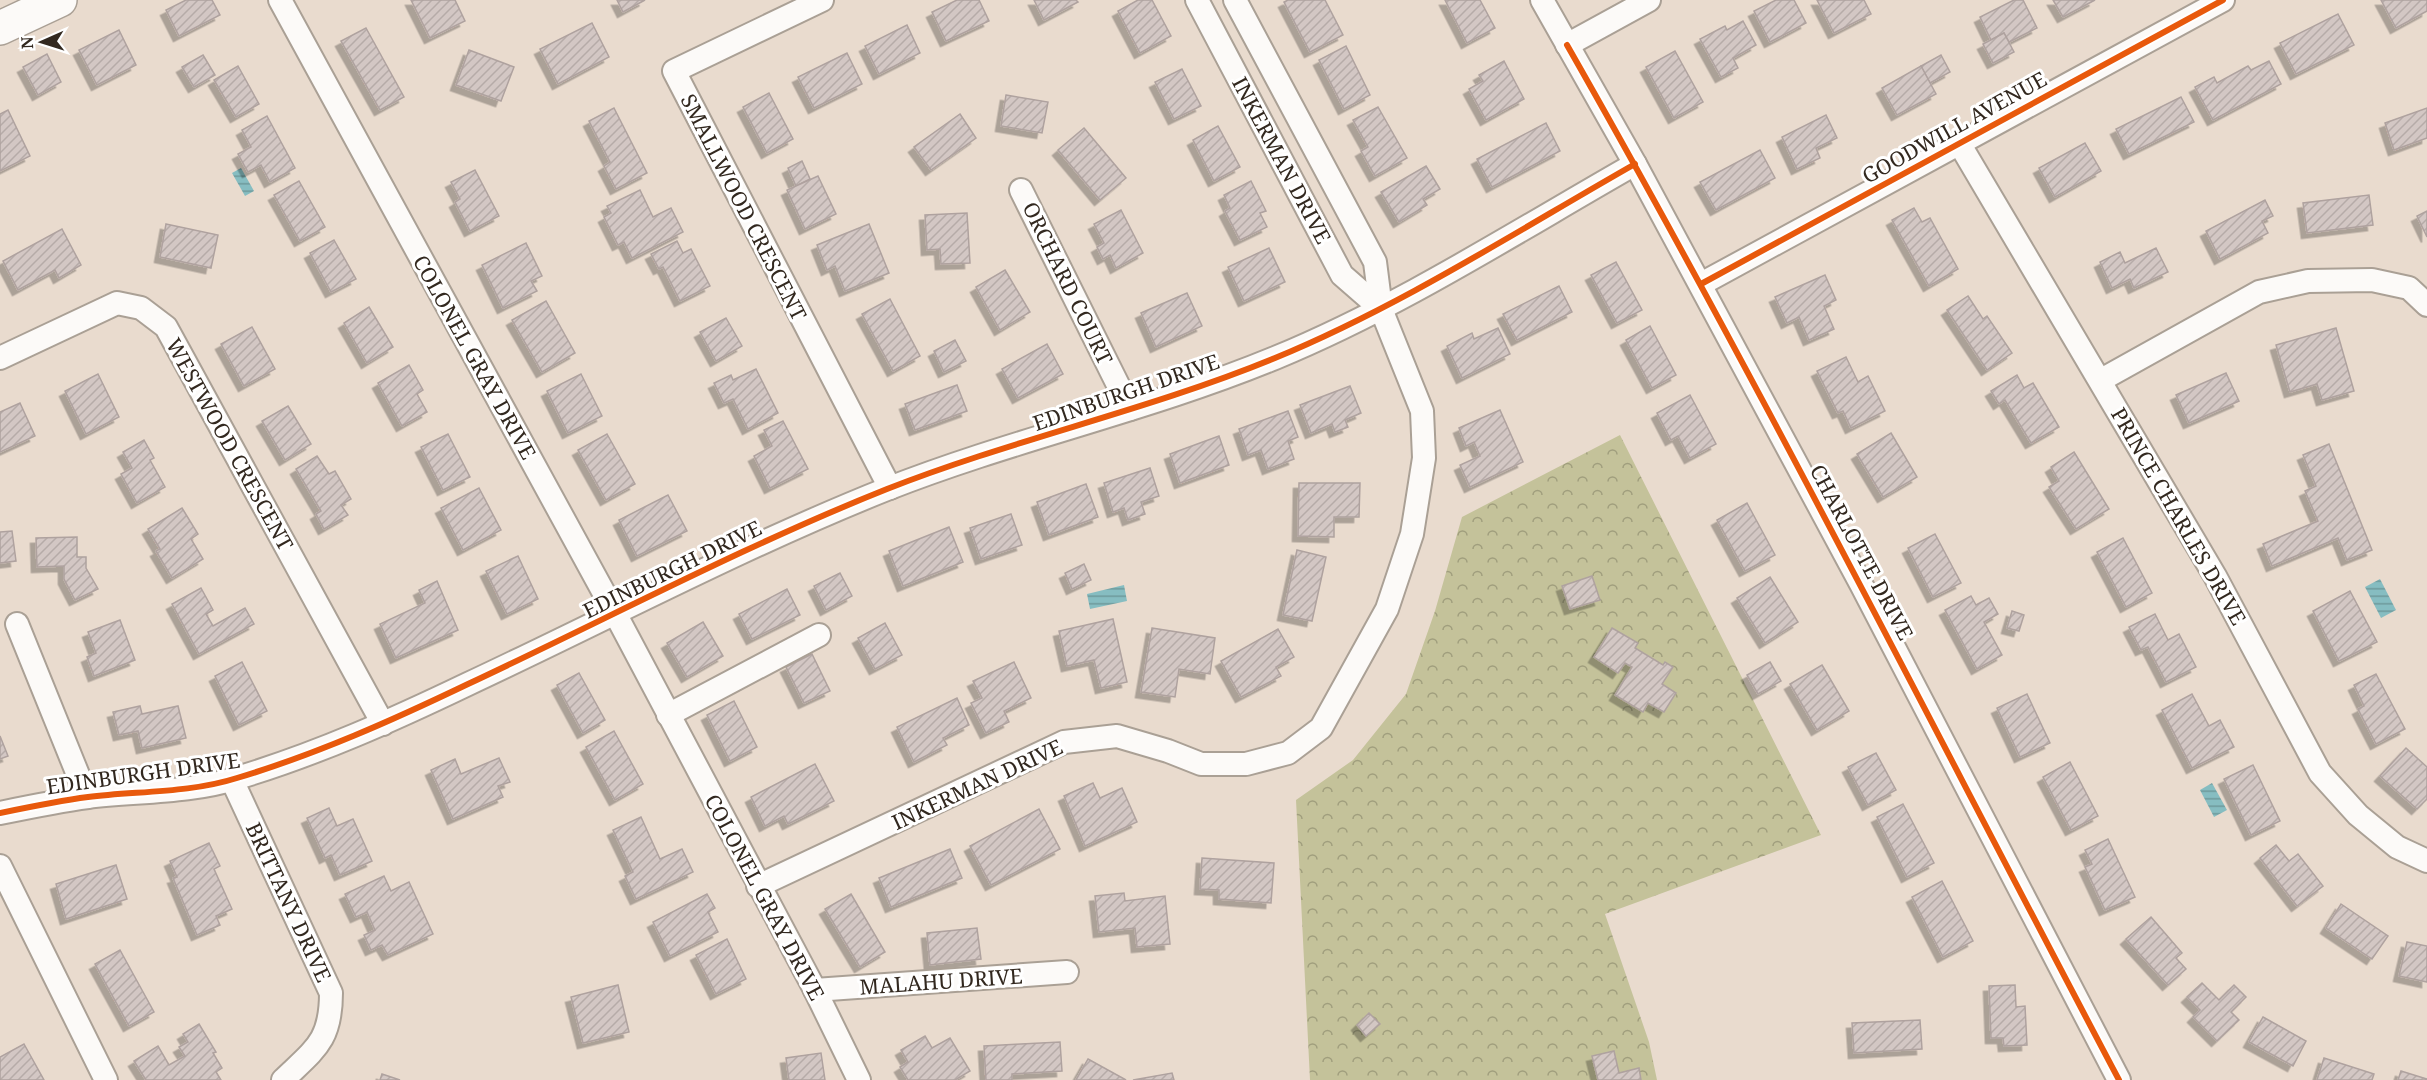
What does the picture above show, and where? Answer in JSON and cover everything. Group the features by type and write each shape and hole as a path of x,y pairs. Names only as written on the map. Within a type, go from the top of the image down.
{"main road":[{"path":"0,28 60,0"}],"street":[{"name":"COLONEL GRAY DRIVE","path":"280,0 616,615 815,990 859,1080"},
{"name":"SMALLWOOD CRESCENT","path":"822,0 674,71 890,488"},
{"name":"INKERMAN DRIVE","path":"1197,0 1342,275 1381,309"},
{"name":"INKERMAN DRIVE","path":"758,886 1064,742 1117,736 1168,751 1201,764 1246,764 1288,753 1321,728 1387,609 1412,534 1424,458 1422,411 1381,309 1375,262 1235,0"},
{"name":"CHARLOTTE DRIVE","path":"1542,0 1701,284 1861,584 2119,1080"},
{"path":"1567,45 1649,0"},
{"name":"GOODWILL AVENUE","path":"1701,284 2223,0"},
{"name":"PRINCE CHARLES DRIVE","path":"1959,143 2215,576 2320,773 2358,815 2397,847 2427,861"},
{"name":"EDINBURGH DRIVE","path":"0,813 87,797 172,790 232,780 312,753 383,724 616,615 741,552 890,488 1130,409 1268,360 1381,309 1635,164"},
{"name":"ORCHARD COURT","path":"1021,190 1130,409"},
{"path":"2100,380 2259,292 2308,281 2372,280 2409,288 2427,305"},
{"name":"WESTWOOD CRESCENT","path":"0,358 117,303 141,308 166,327 383,724"},
{"path":"17,624 87,797"},
{"path":"669,715 819,635"},
{"name":"BRITTANY DRIVE","path":"232,780 331,993 331,1020 319,1046 283,1080"},
{"path":"0,866 106,1080"},
{"name":"MALAHU DRIVE","path":"815,990 1067,972"}],"green space":[{"path":"1620,435 1821,835 1605,914 1649,1042 1657,1080 1310,1080 1296,800 1353,760 1406,694 1435,611 1462,517"}],"water":[{"path":"241,168 254,191 245,196 232,173"},
{"path":"2380,579 2396,610 2381,618 2365,587"},
{"path":"1124,585 1127,601 1090,609 1087,594"},
{"path":"2212,783 2227,810 2214,817 2200,790"}],"building":[{"path":"186,0 212,0 220,15 179,36 166,10"},
{"path":"411,0 455,0 465,21 430,38"},
{"path":"617,0 645,0 623,12"},
{"path":"957,0 979,0 989,21 946,41 932,12"},
{"path":"1034,0 1076,0 1078,2 1044,20"},
{"path":"1138,0 1152,0 1171,36 1140,53 1118,11"},
{"path":"1288,0 1325,0 1343,35 1310,52 1284,2"},
{"path":"1445,0 1480,0 1495,28 1467,43"},
{"path":"1776,0 1794,0 1806,23 1770,42 1754,11"},
{"path":"1817,0 1864,0 1871,14 1834,33"},
{"path":"2014,0 2023,0 2037,28 2009,42 2004,33 1991,40 1980,17"},
{"path":"2053,0 2095,0 2063,17"},
{"path":"2381,0 2427,0 2427,11 2396,28"},
{"path":"2338,14 2354,45 2296,74 2280,43"},
{"path":"1743,21 1756,45 1733,58 1738,68 1721,77 1700,39 1725,26 1727,30"},
{"path":"592,23 609,57 558,84 540,49"},
{"path":"907,25 920,53 879,74 865,46"},
{"path":"366,28 404,97 380,110 341,41"},
{"path":"119,30 136,65 97,85 79,50"},
{"path":"2004,33 2014,52 1993,63 1983,44"},
{"path":"1346,46 1370,95 1344,109 1319,60"},
{"path":"469,50 514,67 501,101 456,85"},
{"path":"1675,51 1703,102 1674,118 1646,67"},
{"path":"847,53 862,84 814,108 798,77"},
{"path":"47,54 61,82 38,95 23,67"},
{"path":"203,55 215,75 194,87 182,67"},
{"path":"1941,55 1950,72 1930,83 1921,66"},
{"path":"1504,61 1524,99 1486,120 1469,89 1483,81 1479,75"},
{"path":"2269,61 2281,84 2213,120 2195,87 2214,77 2217,83 2248,66 2251,70"},
{"path":"238,66 259,104 236,117 214,80"},
{"path":"1921,66 1936,94 1897,115 1882,88"},
{"path":"1182,69 1201,106 1174,119 1155,82"},
{"path":"769,93 793,139 767,153 743,107"},
{"path":"1006,95 1048,102 1042,133 1001,126"},
{"path":"2181,97 2194,122 2129,154 2116,129"},
{"path":"1378,107 1407,158 1375,176 1361,151 1368,147 1353,120"},
{"path":"614,108 647,173 616,189 604,166 610,162 589,121"},
{"path":"2427,108 2427,138 2394,150 2385,123"},
{"path":"8,110 30,156 0,171 0,114"},
{"path":"960,114 976,138 931,170 914,147"},
{"path":"1826,115 1837,138 1816,148 1820,158 1797,169 1782,137"},
{"path":"267,116 295,168 270,182 261,165 248,172 238,154 251,147 242,130"},
{"path":"1546,123 1560,151 1492,187 1477,159"},
{"path":"1218,126 1240,167 1214,181 1193,140"},
{"path":"1084,128 1126,178 1100,200 1058,150"},
{"path":"2085,143 2101,171 2055,197 2039,168"},
{"path":"1760,150 1775,178 1716,210 1700,182"},
{"path":"802,161 810,179 796,186 788,168"},
{"path":"1426,166 1440,189 1423,199 1427,205 1399,222 1381,192"},
{"path":"475,170 499,216 470,231 455,202 460,199 451,182"},
{"path":"818,176 836,214 805,229 787,190"},
{"path":"299,181 325,227 300,241 274,195"},
{"path":"1251,181 1266,211 1260,213 1267,227 1240,240 1225,211 1230,208 1224,195"},
{"path":"640,190 653,217 671,208 683,232 632,258 624,242 618,245 604,217 611,213 607,206"},
{"path":"2369,195 2373,225 2307,233 2303,203"},
{"path":"2265,200 2273,216 2262,221 2268,233 2220,259 2206,231"},
{"path":"1914,208 1922,222 1930,218 1958,269 1929,286 1892,220"},
{"path":"1121,210 1143,253 1116,268 1110,255 1103,259 1097,247 1104,243 1094,224"},
{"path":"2427,211 2427,237 2417,216"},
{"path":"967,213 970,263 941,264 940,249 927,250 925,215"},
{"path":"166,224 218,235 211,268 160,257"},
{"path":"869,224 889,273 845,291 835,266 827,270 817,245"},
{"path":"62,229 81,265 59,278 55,270 18,290 3,261"},
{"path":"334,240 356,279 331,292 310,253"},
{"path":"677,241 683,253 691,249 710,286 680,301 663,267 659,269 651,254"},
{"path":"526,243 542,276 531,281 537,291 503,308 482,265"},
{"path":"1269,248 1285,282 1244,301 1228,267"},
{"path":"2156,248 2168,272 2134,288 2130,279 2112,288 2100,262 2120,252 2125,263"},
{"path":"1616,262 1642,310 1617,323 1591,275"},
{"path":"1005,270 1030,312 1000,330 976,287"},
{"path":"1825,275 1836,300 1824,306 1834,329 1809,340 1799,317 1787,323 1775,297"},
{"path":"1559,286 1572,312 1517,340 1503,314"},
{"path":"1187,293 1202,326 1156,347 1141,313"},
{"path":"1968,296 1983,319 1987,316 2012,353 1987,370 1947,310"},
{"path":"890,299 920,356 893,371 862,314"},
{"path":"546,301 575,353 542,372 512,320"},
{"path":"369,307 393,347 367,363 344,323"},
{"path":"726,318 742,346 716,361 700,332"},
{"path":"1650,326 1676,375 1652,388 1626,340"},
{"path":"252,327 275,369 244,386 221,344"},
{"path":"1498,328 1510,354 1462,378 1447,346 1472,333 1474,339"},
{"path":"2336,328 2354,391 2322,400 2317,384 2290,392 2276,345"},
{"path":"955,340 966,361 944,372 934,351"},
{"path":"1047,344 1063,374 1018,398 1002,369"},
{"path":"1846,357 1858,382 1868,376 1885,411 1851,428 1843,411 1838,413 1817,371"},
{"path":"409,365 423,390 417,394 427,412 402,426 378,383"},
{"path":"756,369 778,413 748,429 733,399 724,403 714,383 731,375 733,380"},
{"path":"2226,373 2239,401 2189,423 2176,395"},
{"path":"98,374 119,417 86,434 65,391"},
{"path":"581,374 602,416 568,433 547,391"},
{"path":"2017,375 2024,388 2033,383 2059,427 2031,443 2005,400 1999,404 1991,391"},
{"path":"957,385 967,411 915,430 905,404"},
{"path":"1350,386 1361,413 1345,420 1348,427 1335,432 1332,424 1311,433 1300,405"},
{"path":"1690,395 1716,444 1690,458 1678,436 1671,440 1657,413"},
{"path":"20,403 35,436 0,452 0,412"},
{"path":"288,406 311,444 285,460 262,421"},
{"path":"1500,410 1523,462 1470,487 1460,465 1480,456 1474,442 1466,446 1459,428"},
{"path":"1288,411 1298,437 1288,441 1294,459 1268,469 1261,450 1248,455 1239,429"},
{"path":"783,421 808,469 770,488 754,456 772,446 764,430"},
{"path":"1891,433 1917,477 1883,497 1857,454"},
{"path":"448,434 470,477 443,490 421,447"},
{"path":"607,434 635,484 606,500 578,450"},
{"path":"1219,436 1229,465 1180,483 1170,454"},
{"path":"144,440 154,458 150,460 165,487 137,503 121,474 132,468 123,452"},
{"path":"2329,444 2372,550 2347,560 2338,538 2272,566 2263,544 2318,521 2305,491 2316,486 2303,455"},
{"path":"2074,452 2109,509 2076,529 2049,487 2059,481 2051,467"},
{"path":"317,456 329,474 335,471 351,499 341,505 348,515 324,529 316,514 321,511 296,469"},
{"path":"1150,468 1159,496 1141,502 1145,514 1128,520 1124,508 1113,512 1104,483"},
{"path":"1299,483 1360,483 1359,517 1334,517 1334,537 1298,536"},
{"path":"1086,484 1098,517 1049,535 1037,502"},
{"path":"479,488 501,530 463,550 441,508"},
{"path":"668,495 687,531 637,556 619,520"},
{"path":"1747,503 1775,555 1745,571 1717,520"},
{"path":"182,508 198,534 191,539 203,559 172,578 156,551 160,549 148,529"},
{"path":"1011,514 1022,545 981,559 970,528"},
{"path":"949,527 963,562 903,586 889,551"},
{"path":"12,531 16,561 0,563 0,532"},
{"path":"1935,534 1961,583 1933,597 1908,548"},
{"path":"77,537 77,557 86,557 86,568 98,589 75,600 64,579 64,566 37,567 36,538"},
{"path":"2123,538 2152,593 2126,607 2097,552"},
{"path":"1297,550 1326,557 1312,621 1283,615"},
{"path":"518,556 538,599 507,614 486,571"},
{"path":"1084,564 1091,580 1072,589 1065,573"},
{"path":"840,573 852,596 826,610 814,586"},
{"path":"1592,576 1600,600 1570,609 1562,586"},
{"path":"1770,577 1798,622 1765,643 1737,598"},
{"path":"437,581 458,630 396,658 380,624 425,603 419,590"},
{"path":"201,588 213,610 206,614 213,626 245,608 254,624 199,654 172,604"},
{"path":"787,589 800,615 752,639 739,614"},
{"path":"2350,591 2377,642 2339,661 2313,611"},
{"path":"1971,596 1976,605 1989,598 1998,614 1984,622 2002,655 1977,669 1945,610"},
{"path":"2012,611 2024,615 2019,631 2007,628"},
{"path":"2155,614 2168,640 2179,634 2196,667 2166,682 2148,647 2141,650 2129,627"},
{"path":"1113,619 1127,682 1101,688 1094,660 1067,666 1059,631"},
{"path":"120,620 135,660 94,676 87,657 96,653 88,632"},
{"path":"703,622 723,656 687,677 667,643"},
{"path":"885,623 902,655 875,669 858,638"},
{"path":"1152,628 1215,638 1210,674 1179,669 1175,697 1141,692"},
{"path":"1612,628 1638,643 1635,648 1663,665 1665,662 1673,667 1662,684 1676,693 1664,712 1648,703 1643,712 1615,695 1632,667 1625,663 1618,673 1594,657"},
{"path":"1278,629 1294,657 1276,667 1281,676 1241,697 1221,661"},
{"path":"812,654 830,691 804,703 786,667"},
{"path":"242,662 267,711 239,725 215,676"},
{"path":"1014,662 1031,698 1004,711 1009,722 986,733 971,703 982,698 973,681"},
{"path":"1770,662 1781,681 1758,694 1747,675"},
{"path":"1822,665 1849,711 1817,730 1790,684"},
{"path":"579,673 605,720 583,733 557,685"},
{"path":"2376,674 2405,729 2376,744 2358,709 2364,706 2354,685"},
{"path":"2027,694 2050,743 2020,757 1997,708"},
{"path":"2192,694 2209,726 2220,720 2234,747 2192,768 2162,710"},
{"path":"957,698 969,725 943,738 947,745 914,762 897,727"},
{"path":"734,701 757,747 730,761 707,715"},
{"path":"140,706 142,714 178,706 186,738 142,748 138,731 119,735 113,712"},
{"path":"614,731 643,784 615,800 586,747"},
{"path":"0,736 8,756 0,759"},
{"path":"2406,748 2427,767 2427,799 2417,809 2380,776"},
{"path":"1876,753 1896,790 1868,805 1848,767"},
{"path":"499,758 510,782 498,786 503,797 453,819 431,770 455,759 461,774"},
{"path":"2070,762 2098,816 2071,830 2043,777"},
{"path":"815,764 834,801 788,824 784,816 765,826 751,797"},
{"path":"2253,765 2280,821 2251,835 2224,779"},
{"path":"1093,783 1100,798 1122,788 1137,822 1085,846 1064,796"},
{"path":"1903,804 1934,863 1907,877 1877,817"},
{"path":"329,808 337,826 353,819 372,861 340,875 331,855 325,858 307,818"},
{"path":"1039,809 1060,849 991,885 970,846"},
{"path":"641,817 660,859 682,849 693,872 636,899 625,876 633,872 613,830"},
{"path":"2108,839 2135,897 2105,910 2085,867 2092,864 2085,850"},
{"path":"209,843 220,866 214,869 232,909 216,916 220,925 197,935 173,878 177,877 170,861"},
{"path":"2276,845 2289,861 2298,854 2323,886 2297,906 2260,858"},
{"path":"950,849 962,878 891,907 879,878"},
{"path":"1202,858 1274,863 1271,903 1219,899 1219,890 1200,889"},
{"path":"116,865 127,899 66,919 56,884"},
{"path":"384,876 391,891 409,882 433,934 388,955 382,945 371,950 364,935 375,930 367,912 356,917 345,894"},
{"path":"1942,881 1973,941 1943,957 1912,897"},
{"path":"1124,893 1125,901 1165,896 1170,944 1137,947 1135,928 1099,932 1095,896"},
{"path":"707,894 715,908 708,912 718,932 670,956 653,922"},
{"path":"851,894 885,952 860,967 825,909"},
{"path":"2341,904 2388,936 2372,959 2326,928"},
{"path":"2151,917 2182,953 2176,958 2186,969 2168,985 2126,939"},
{"path":"977,928 981,959 930,965 927,933"},
{"path":"727,939 746,979 716,994 696,955"},
{"path":"2407,942 2427,946 2427,982 2399,976"},
{"path":"120,950 154,1012 129,1026 95,964"},
{"path":"2202,983 2219,1000 2234,985 2246,997 2231,1012 2239,1020 2217,1041 2193,1017 2200,1010 2187,997"},
{"path":"618,985 629,1032 583,1043 571,997"},
{"path":"2015,985 2016,1007 2025,1006 2027,1045 2004,1046 2003,1038 1991,1038 1989,986"},
{"path":"1369,1013 1380,1024 1366,1036 1357,1025"},
{"path":"2263,1017 2306,1041 2293,1066 2249,1042"},
{"path":"1920,1020 1922,1049 1854,1053 1852,1023"},
{"path":"199,1024 216,1052 213,1053 222,1068 216,1072 221,1080 146,1080 134,1061 158,1046 169,1065 185,1056 179,1047 188,1042 183,1034"},
{"path":"925,1036 932,1048 950,1038 970,1071 955,1080 908,1080 900,1067 908,1062 901,1050"},
{"path":"1060,1042 1062,1071 1012,1074 1012,1080 986,1080 984,1046"},
{"path":"24,1044 44,1080 0,1080 0,1057"},
{"path":"1614,1051 1619,1073 1639,1068 1641,1080 1598,1080 1592,1056"},
{"path":"821,1053 825,1080 789,1080 786,1058"},
{"path":"2324,1058 2374,1074 2372,1080 2317,1080"},
{"path":"1088,1059 1126,1080 1076,1080"},
{"path":"2401,1071 2427,1079 2427,1080 2398,1080"},
{"path":"1172,1073 1174,1080 1133,1080"},
{"path":"382,1074 400,1080 380,1080"}],"cycle path":[{"path":"1701,284 2223,0"},
{"path":"1567,45 1779,431 2119,1080"},
{"path":"0,813 88,797 182,789 219,783 267,769 325,747 440,697 781,534 887,489 983,455 1227,377 1275,358 1368,315 1458,267 1635,164"}]}
